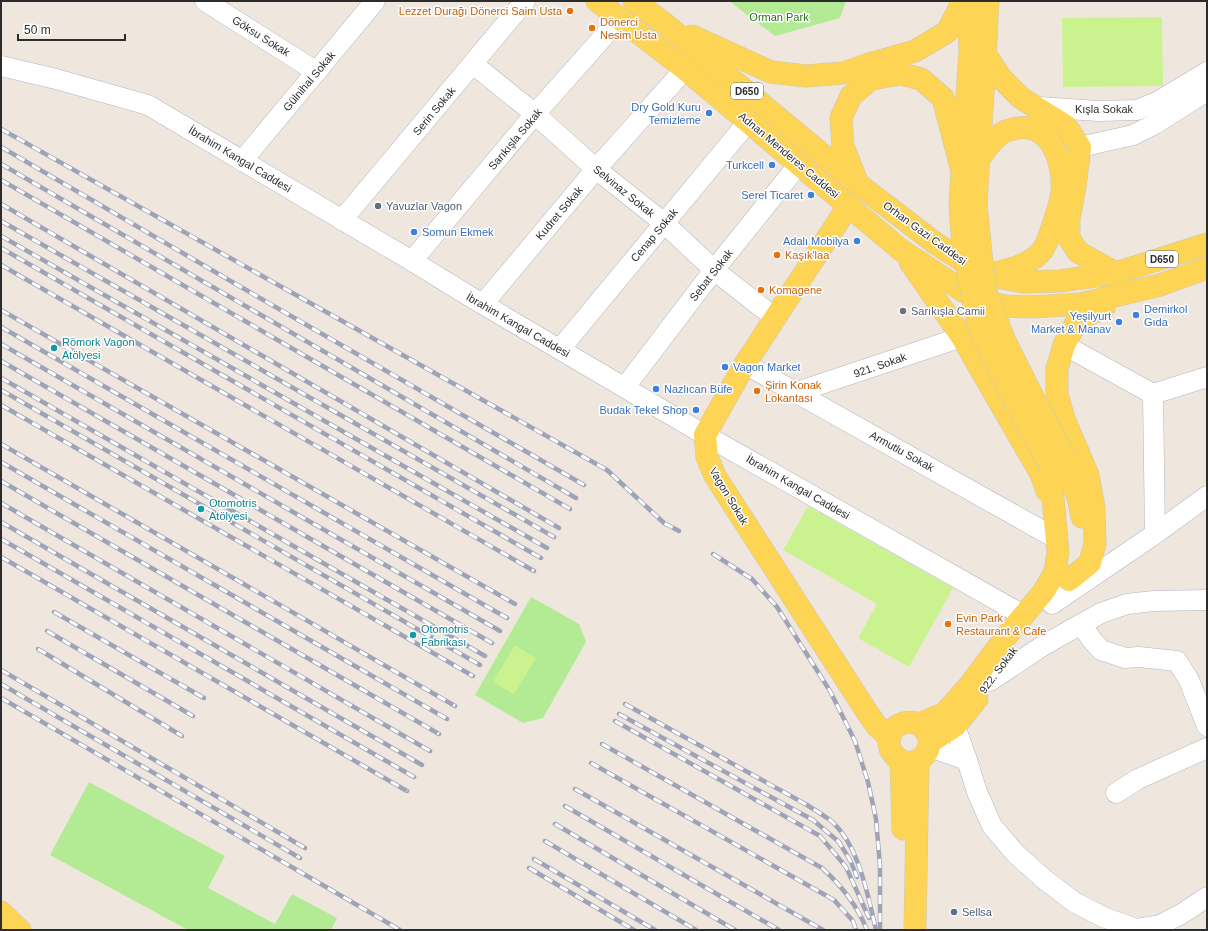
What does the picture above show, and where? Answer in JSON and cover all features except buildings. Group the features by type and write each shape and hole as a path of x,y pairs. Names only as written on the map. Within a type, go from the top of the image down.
{"main road":[{"name":"Adnan Menderes Caddesi","path":"597,1 685,69 849,205"},
{"name":"Adnan Menderes Caddesi","path":"634,1 665,24 858,184"},
{"path":"665,24 771,72 806,76 843,73 868,64 915,51 948,32 963,1"},
{"path":"902,930 903,822 919,747 945,713 969,686 1023,615 1044,591 1055,572 1058,552 1055,511 1057,461 1032,398 1004,339 986,292 981,254 968,203 970,164 970,50 967,1"},
{"path":"970,164 986,55 988,1"},
{"path":"986,55 1001,78 1021,98 1038,107 1066,126 1080,146 1069,219 1069,238 1078,252 1116,273"},
{"path":"858,184 844,146 842,118 851,96 871,78 901,74 921,79 943,98 970,164"},
{"path":"970,164 1004,132 1019,128 1030,128 1040,132 1051,144 1058,161 1062,177 1062,194 1050,233 1041,252 1028,262 988,275"},
{"name":"Orhan Gazi Caddesi","path":"858,184 936,243 966,263 988,275 1024,282 1060,281 1116,273 1207,244"},
{"path":"705,435 746,364 849,205 901,250 963,291 986,302 1005,306 1032,307 1081,304 1160,285"},
{"path":"901,250 962,337 1041,474 1055,511"},
{"path":"1069,580 1090,563 1095,543 1095,536 1094,508 1088,475 1064,419 1057,394 1057,369 1064,345 1078,319 1160,285 1207,268"},
{"name":"Vagon Sokak","path":"705,435 707,457 715,476 867,712 876,725 890,738"},
{"name":"922. Sokak","path":"919,747 955,726 1032,625 1052,604 1076,568 1081,557 1083,530 1079,501 1057,461"},
{"path":"915,930 919,747 913,722 899,724 894,729 890,738 890,748 892,753 919,747"},
{"path":"1,912 20,930"}],"street":[{"name":"Göksu Sokak","path":"205,1 317,72"},
{"name":"Gülnihal Sokak","path":"242,161 375,1"},
{"name":"Serin Sokak","path":"342,220 525,1"},
{"name":"Sarıkışla Sokak","path":"412,261 535,114 620,18"},
{"name":"Selvinaz Sokak","path":"473,64 535,114 596,169 664,223 714,270 775,318"},
{"name":"İbrahim Kangal Caddesi","path":"1,66 56,79 148,105 705,435 1023,615"},
{"name":"Kudret Sokak","path":"483,304 596,169 685,69"},
{"name":"Kışla Sokak","path":"1038,107 1098,111 1137,110 1157,102 1207,72"},
{"path":"1080,146 1133,135 1155,124 1207,91"},
{"name":"Cenap Sokak","path":"560,349 748,122"},
{"name":"Sebat Sokak","path":"625,387 714,270 799,164"},
{"name":"921. Sokak","path":"797,392 962,337"},
{"path":"1064,345 1153,394 1207,377"},
{"name":"Armutlu Sokak","path":"746,364 1057,539"},
{"path":"1153,394 1155,534"},
{"path":"1052,604 1155,534 1207,496"},
{"path":"990,681 1044,645 1101,613 1127,604 1154,600 1207,600"},
{"path":"1081,624 1101,650 1124,658 1139,657 1177,662 1189,680 1207,726"},
{"path":"955,726 977,792 992,826 1016,854 1044,879 1074,902 1103,917 1136,930 1160,925 1183,913 1207,897"},
{"path":"919,747 947,752 967,760"},
{"path":"1116,793 1138,779 1207,748"}],"green space":[{"name":"Orman Park","path":"729,1 846,1 840,18 775,36"},
{"path":"1162,17 1163,86 1063,87 1062,18"},
{"path":"808,506 953,588 909,667 858,638 877,604 783,550"},
{"path":"531,597 579,624 586,642 543,718 523,723 475,695"},
{"path":"515,645 536,658 514,694 493,682"},
{"path":"89,782 225,856 208,888 275,924 292,894 337,918 331,930 188,930 50,855"}],"railway":[{"path":"1,129 607,470 664,523 679,531"},
{"path":"1,147 584,485"},
{"path":"1,164 576,498"},
{"path":"1,180 570,509"},
{"path":"1,204 559,528"},
{"path":"1,221 554,537"},
{"path":"1,236 547,548"},
{"path":"1,248 541,558"},
{"path":"1,265 534,571"},
{"path":"1,310 515,604"},
{"path":"1,327 507,618"},
{"path":"1,344 500,631"},
{"path":"1,361 492,643"},
{"path":"1,378 485,656"},
{"path":"1,390 480,665"},
{"path":"1,405 473,676"},
{"path":"1,444 455,706"},
{"path":"1,462 447,719"},
{"path":"1,481 439,734"},
{"path":"1,503 430,751"},
{"path":"1,522 422,765"},
{"path":"1,539 414,777"},
{"path":"713,554 752,579 777,607 830,691 855,741 868,782 876,819 880,866 880,930"},
{"path":"1,557 407,791"},
{"path":"54,612 204,698"},
{"path":"47,631 193,716"},
{"path":"38,649 182,736"},
{"path":"1,670 305,848"},
{"path":"1,684 300,858"},
{"path":"1,698 400,930"},
{"path":"625,704 807,805 830,820 840,830 855,856 866,887 876,930"},
{"path":"619,714 813,820 839,842 851,862 857,877"},
{"path":"615,721 820,836 846,867 869,918"},
{"path":"602,744 822,868 854,904 867,930"},
{"path":"591,763 834,900 853,921 856,930"},
{"path":"575,789 823,930"},
{"path":"565,806 779,930"},
{"path":"555,824 735,930"},
{"path":"545,841 696,930"},
{"path":"534,859 655,930"},
{"path":"529,868 634,930"}],"place":[{"name":"Lezzet Durağı Dönerci Saim Usta","path":"570,11"},
{"name":"Dönerci Nesim Usta","path":"592,28"},
{"name":"Dry Gold Kuru Temizleme","path":"709,113"},
{"name":"Turkcell","path":"772,165"},
{"name":"Serel Ticaret","path":"811,195"},
{"name":"Yavuzlar Vagon","path":"378,206"},
{"name":"Somun Ekmek","path":"414,232"},
{"name":"Adalı Mobilya","path":"857,241"},
{"name":"Kaşık'laa","path":"777,255"},
{"name":"Komagene","path":"761,290"},
{"name":"Sarıkışla Camii","path":"903,311"},
{"name":"Demirkol Gıda","path":"1136,315"},
{"name":"Yeşilyurt Market & Manav","path":"1119,322"},
{"name":"Römork Vagon Atölyesi","path":"54,348"},
{"name":"Vagon Market","path":"725,367"},
{"name":"Nazlıcan Büfe","path":"656,389"},
{"name":"Şirin Konak Lokantası","path":"757,391"},
{"name":"Budak Tekel Shop","path":"696,410"},
{"name":"Otomotris Atölyesi","path":"201,509"},
{"name":"Evin Park Restaurant & Cafe","path":"948,624"},
{"name":"Otomotris Fabrikası","path":"413,635"},
{"name":"Sellsa","path":"954,912"}]}
